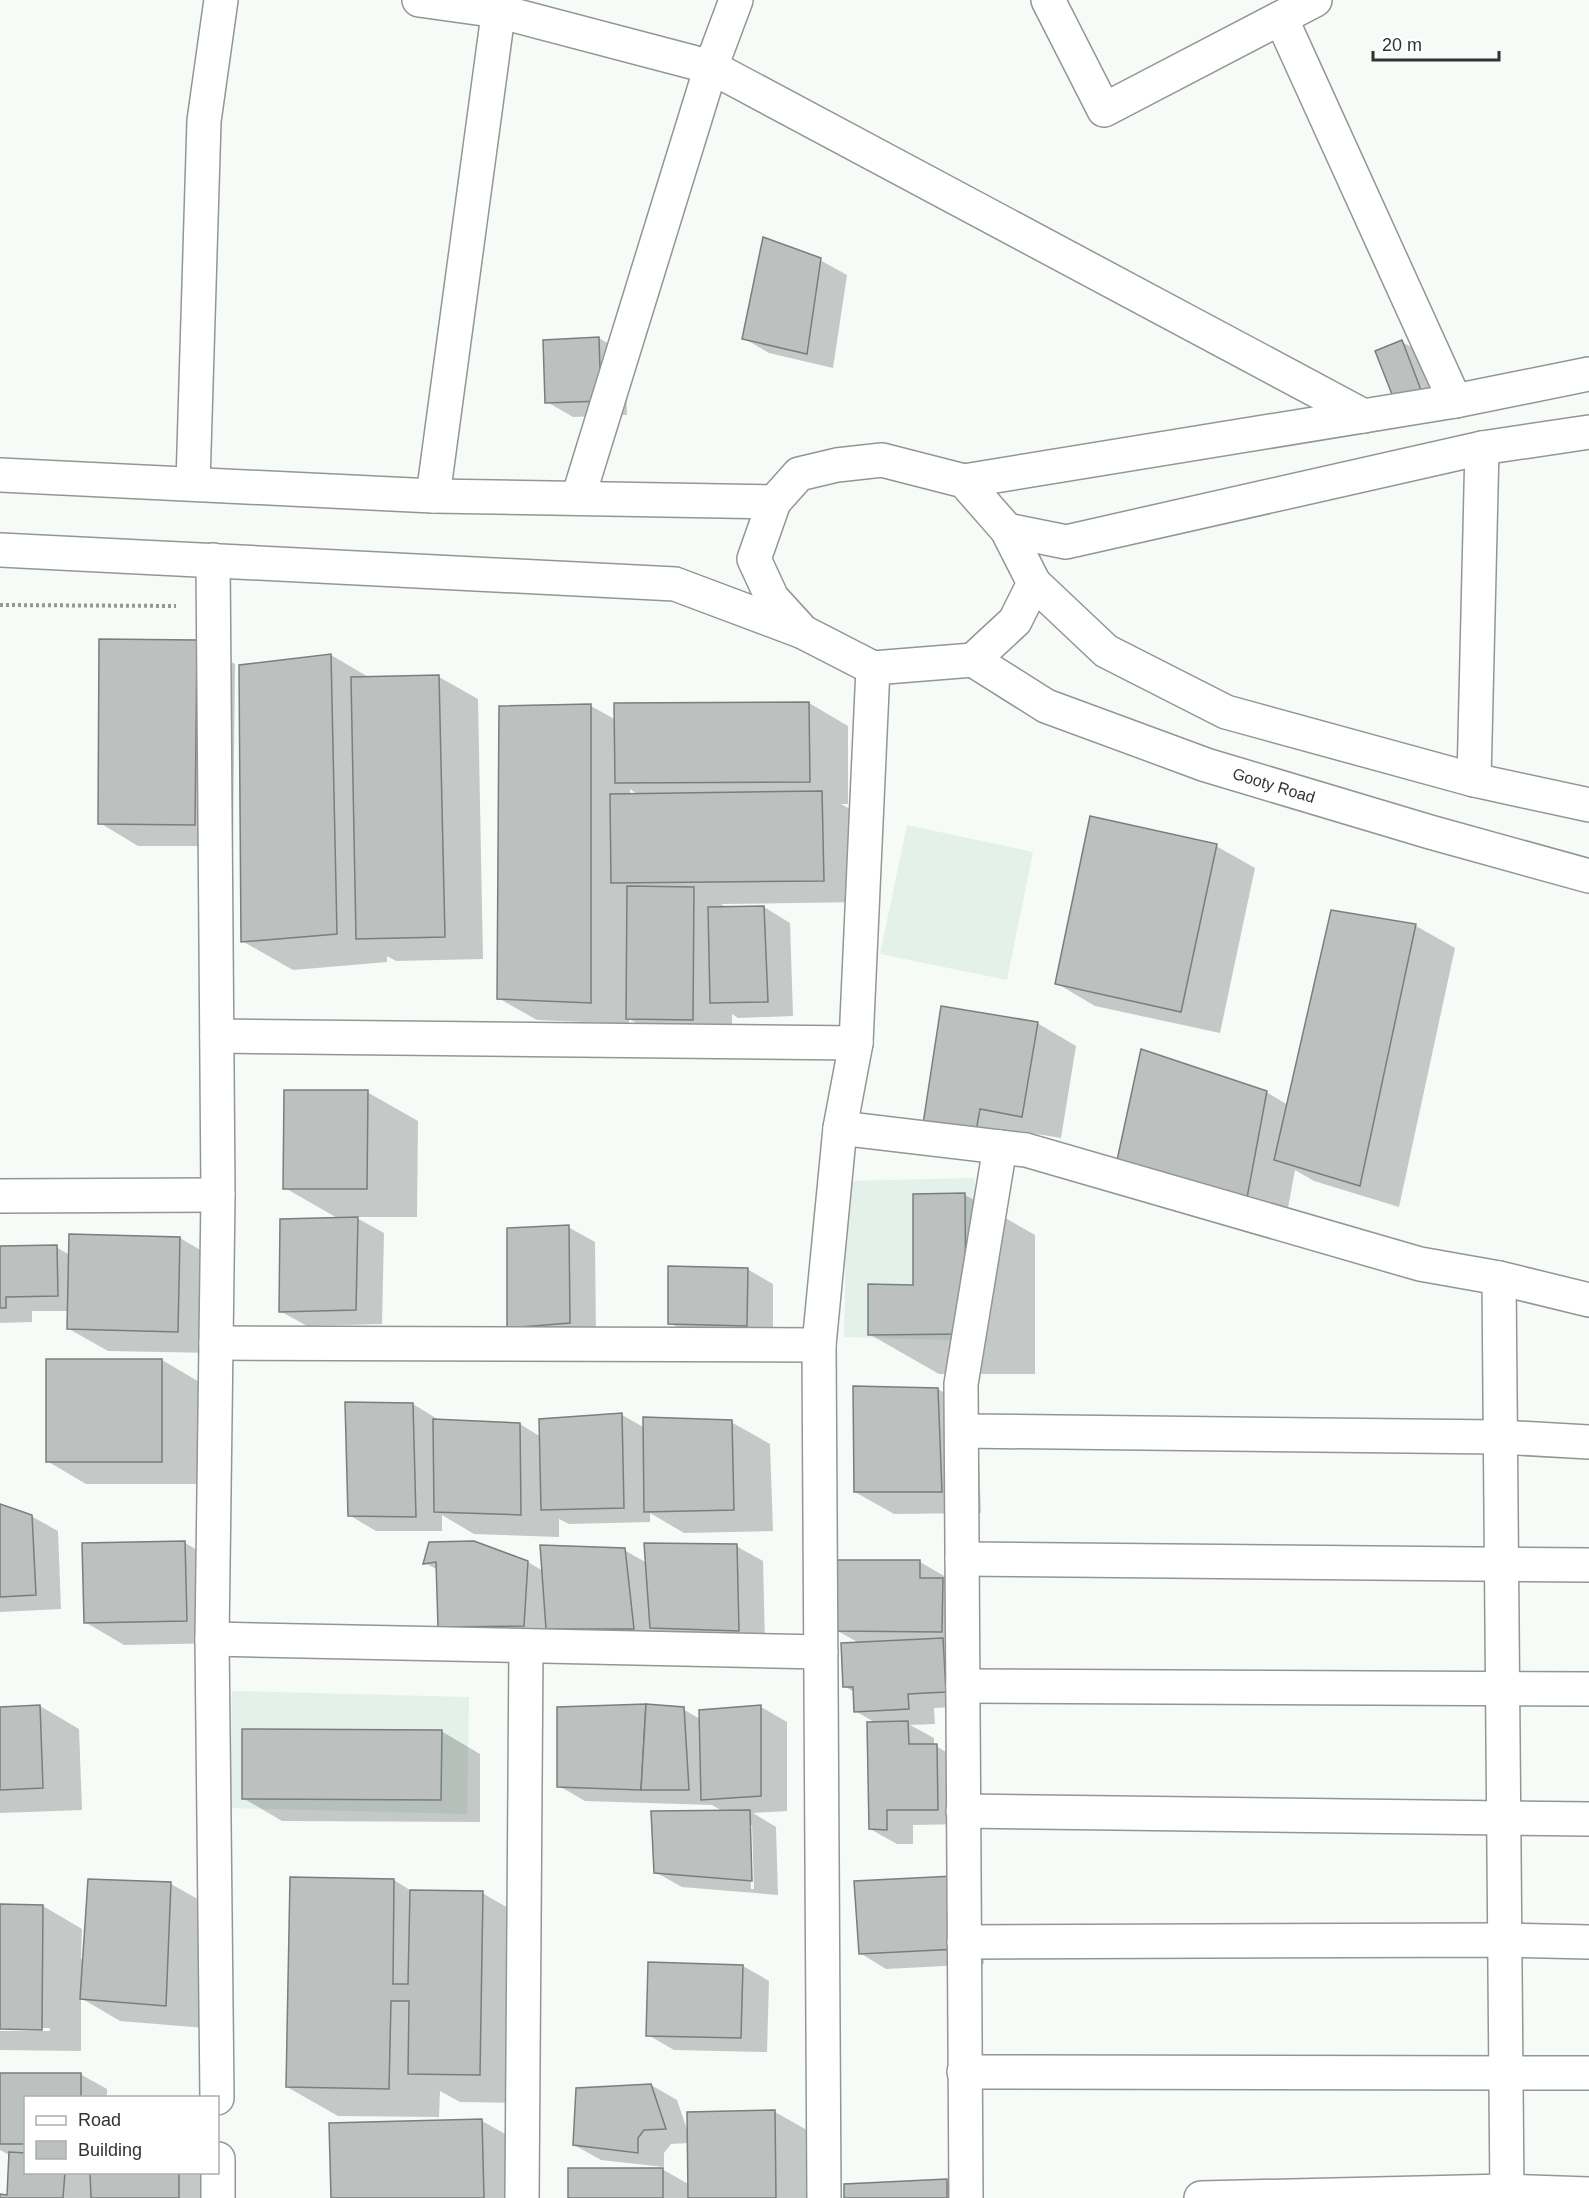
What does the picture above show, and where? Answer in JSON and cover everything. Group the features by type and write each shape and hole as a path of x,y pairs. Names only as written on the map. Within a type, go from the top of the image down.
{"street":[{"path":"194,483 204,121 221,0"},
{"path":"419,0 499,5 711,67 1364,416"},
{"path":"578,498 711,67 736,0"},
{"path":"1048,0 1104,110 1315,0"},
{"path":"433,496 499,5"},
{"path":"1281,18 1455,401"},
{"path":"803,632 772,598 754,559 774,502 799,474 837,465 882,460 964,480 1455,401 1589,374"},
{"path":"1007,530 1066,542 1482,448 1589,432"},
{"path":"1474,780 1482,448"},
{"path":"0,475 433,496 774,502"},
{"path":"964,480 1007,530 1034,583 1106,651 1226,712 1474,780 1589,805"},
{"path":"0,550 675,584 803,632 873,668 973,660 1015,621 1034,583"},
{"path":"213,560 218,1195 212,1639 217,2096"},
{"name":"Gooty Road","path":"973,660 1046,706 1206,765 1430,832 1589,876"},
{"path":"824,2198 819,1346 840,1128 856,1043 873,668"},
{"path":"217,1036 856,1043"},
{"path":"840,1128 1026,1150 1420,1264 1499,1278 1589,1300"},
{"path":"966,2198 961,1384 1000,1147"},
{"path":"0,1196 218,1195"},
{"path":"1499,1278 1507,2194"},
{"path":"216,1344 819,1346"},
{"path":"962,1431 1500,1437 1589,1442"},
{"path":"962,1559 1589,1565"},
{"path":"212,1639 821,1652"},
{"path":"522,2198 526,1646"},
{"path":"963,1686 1589,1689"},
{"path":"963,1811 1589,1819"},
{"path":"964,1942 1504,1940 1589,1942"},
{"path":"964,2072 1589,2073"},
{"path":"218,2174 218,2198"},
{"path":"1201,2198 1589,2194"}],"path":[{"path":"0,605 213,606"}],"shaded area":[{"path":"907,825 1033,852 1007,980 880,954"},
{"path":"975,1178 981,1341 844,1337 847,1181"},
{"path":"232,1691 469,1697 467,1814 230,1808"}],"building":[{"path":"763,237 821,258 807,354 742,339"},
{"path":"599,337 601,401 545,403 543,340"},
{"path":"1402,340 1421,390 1395,402 1375,351"},
{"path":"99,639 197,640 195,825 98,824"},
{"path":"331,654 337,934 241,942 239,665"},
{"path":"439,675 445,937 356,939 351,677"},
{"path":"809,702 810,782 615,783 614,703"},
{"path":"591,704 591,1003 497,999 499,706"},
{"path":"822,791 824,881 611,883 610,794"},
{"path":"1090,816 1217,844 1181,1012 1055,984"},
{"path":"627,886 694,887 693,1020 626,1019"},
{"path":"764,906 768,1002 710,1003 708,907"},
{"path":"1331,910 1416,924 1360,1186 1274,1160"},
{"path":"941,1006 1038,1022 1022,1117 980,1109 976,1132 923,1124"},
{"path":"1141,1049 1267,1091 1244,1214 1113,1179"},
{"path":"284,1090 368,1090 367,1189 283,1189"},
{"path":"965,1193 966,1334 868,1335 868,1284 913,1285 913,1194"},
{"path":"358,1217 356,1310 279,1312 280,1219"},
{"path":"569,1225 570,1323 507,1328 507,1228"},
{"path":"69,1234 180,1237 178,1332 67,1329"},
{"path":"57,1245 58,1296 6,1297 6,1308 0,1308 0,1246"},
{"path":"668,1266 748,1268 747,1326 668,1324"},
{"path":"46,1359 162,1359 162,1462 46,1462"},
{"path":"853,1386 938,1388 942,1492 854,1492"},
{"path":"345,1402 413,1403 416,1517 348,1516"},
{"path":"622,1413 624,1508 541,1510 539,1419"},
{"path":"643,1417 732,1420 734,1510 644,1512"},
{"path":"433,1419 520,1423 521,1515 434,1512"},
{"path":"0,1504 32,1515 36,1595 0,1597"},
{"path":"185,1541 187,1621 84,1623 82,1543"},
{"path":"474,1541 528,1561 524,1626 438,1627 436,1562 423,1564 429,1542"},
{"path":"644,1543 737,1544 739,1631 650,1628"},
{"path":"540,1545 625,1548 634,1629 546,1629"},
{"path":"835,1560 920,1560 920,1578 943,1578 942,1632 834,1631"},
{"path":"943,1638 946,1692 908,1694 909,1709 854,1712 853,1687 843,1687 841,1643"},
{"path":"646,1704 641,1790 557,1787 557,1707"},
{"path":"646,1704 684,1707 689,1790 641,1790"},
{"path":"40,1705 43,1788 0,1790 0,1707"},
{"path":"761,1705 761,1796 701,1800 699,1710"},
{"path":"908,1721 909,1744 937,1744 938,1810 887,1810 887,1830 869,1829 867,1722"},
{"path":"242,1729 442,1730 441,1800 242,1799"},
{"path":"750,1810 752,1881 654,1873 651,1811"},
{"path":"954,1876 958,1949 859,1954 854,1881"},
{"path":"290,1877 394,1879 393,1984 408,1984 410,1890 483,1891 480,2075 408,2074 409,2001 391,2001 389,2089 286,2087"},
{"path":"88,1879 171,1882 166,2006 80,1999"},
{"path":"0,1904 43,1905 42,2030 0,2029"},
{"path":"648,1962 743,1965 741,2038 646,2036"},
{"path":"0,2073 81,2073 81,2096 24,2096 24,2144 0,2144"},
{"path":"651,2084 666,2129 644,2130 638,2138 638,2153 573,2145 576,2088"},
{"path":"775,2110 776,2198 688,2198 687,2112"},
{"path":"482,2119 484,2198 331,2198 329,2123"},
{"path":"9,2152 24,2153 24,2174 65,2174 63,2198 0,2198 0,2194 7,2195"},
{"path":"568,2168 663,2168 663,2198 568,2198"},
{"path":"90,2174 179,2174 179,2198 91,2198"},
{"path":"947,2179 947,2198 844,2198 844,2184"}]}
